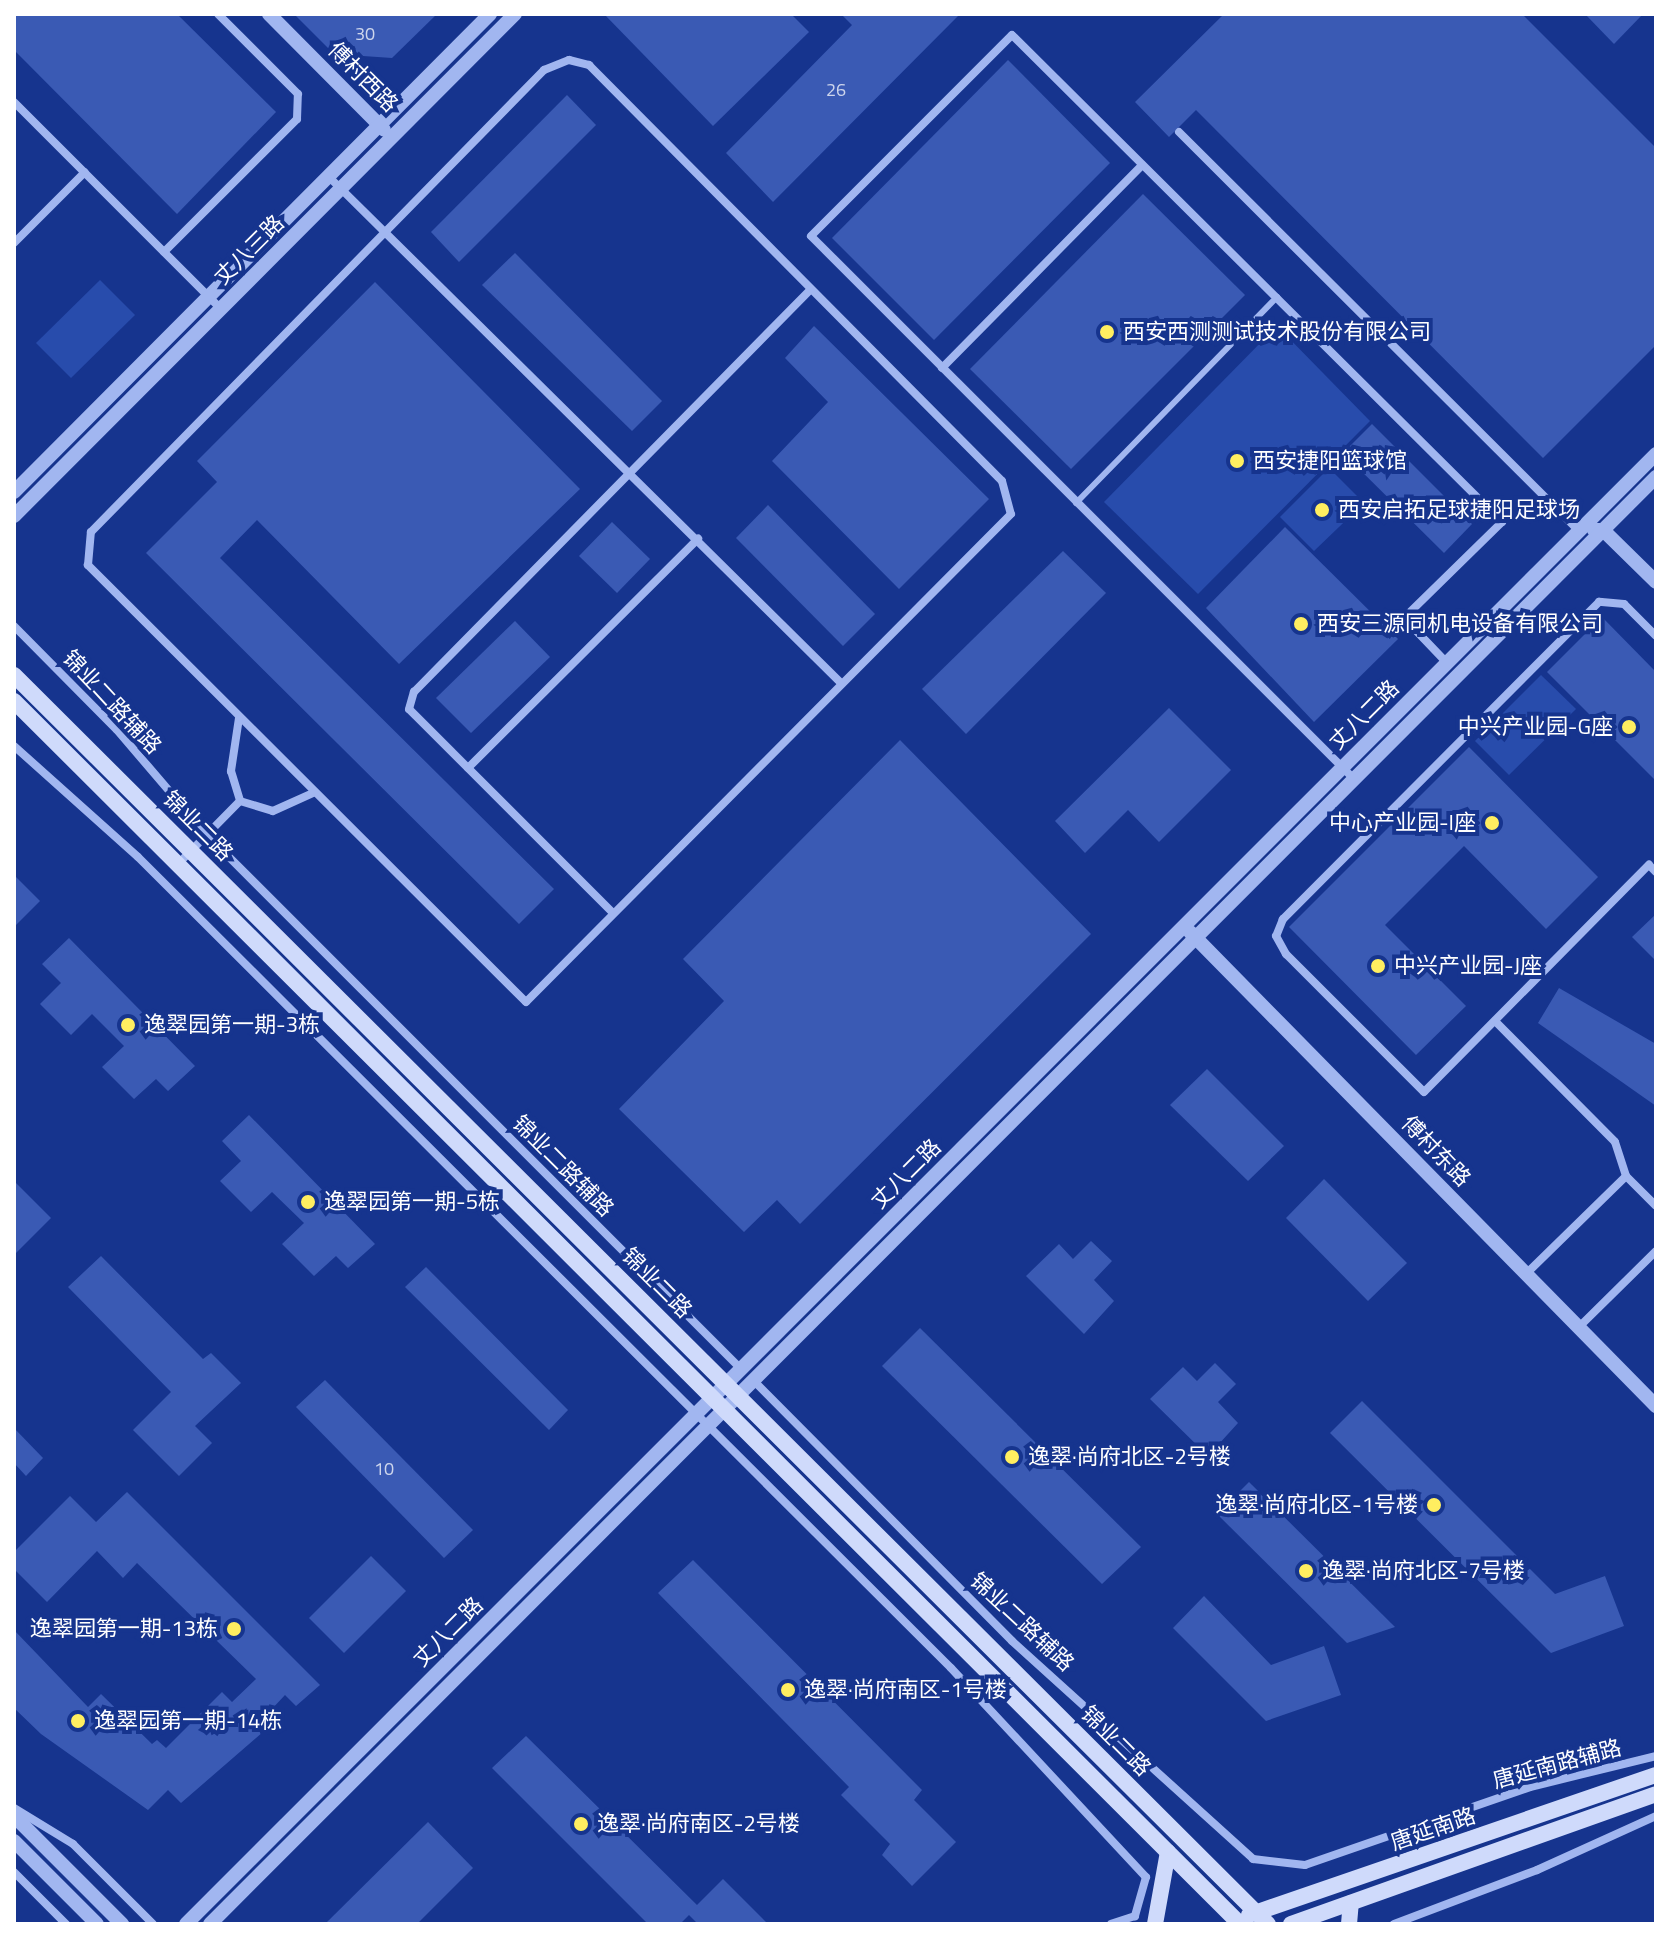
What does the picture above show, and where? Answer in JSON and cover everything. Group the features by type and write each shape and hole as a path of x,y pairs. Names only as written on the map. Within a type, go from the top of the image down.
{"main road":[{"name":"锦业二路","path":"14,675 1262,1918"},
{"name":"锦业二路","path":"14,701 1168,1852 1234,1923"},
{"name":"唐延南路","path":"1234,1923 1262,1918 1656,1775"},
{"name":"唐延南路","path":"1291,1924 1656,1794"},
{"path":"1155,1924 1168,1852"},
{"path":"1349,1924 1351,1903"}],"street":[{"path":"164,252 297,119 298,94 218,14"},
{"name":"傅村西路","path":"269,14 392,138"},
{"name":"丈八三路","path":"14,516 515,14"},
{"path":"488,15 501,29"},
{"name":"丈八三路","path":"14,492 488,15"},
{"path":"1355,780 811,236 1012,35 1502,522 1404,618 1460,676"},
{"path":"569,60 589,65 810,290 1002,481 1011,514 526,1002 88,565 91,532 544,70 569,60"},
{"path":"14,102 221,309"},
{"path":"1179,132 1579,531 1603,530 1656,582"},
{"path":"942,368 1142,165"},
{"path":"14,243 85,172"},
{"path":"328,176 387,230 841,683"},
{"path":"613,913 409,709 414,692 810,290"},
{"name":"丈八二路","path":"210,1924 709,1426 719,1405 733,1390 742,1369 1656,454"},
{"name":"丈八二路","path":"733,1390 754,1381 1656,477"},
{"path":"468,768 698,539"},
{"path":"1653,869 1424,1092 1286,954 1276,936 1283,919 1599,602 1624,604 1656,636"},
{"name":"锦业二路辅路","path":"14,626 117,730 207,835 1012,1641 1122,1735 1205,1818"},
{"path":"239,718 231,771 240,801"},
{"path":"14,746 138,857 709,1426 951,1668 1146,1877 1135,1916 1111,1924"},
{"path":"240,801 273,811 315,792"},
{"path":"178,864 240,801"},
{"name":"傅村东路","path":"1185,926 1656,1406"},
{"path":"1495,1021 1615,1142 1626,1176 1656,1206"},
{"path":"1526,1274 1626,1176"},
{"path":"1579,1327 1656,1251"},
{"name":"丈八二路","path":"186,1924 697,1415 719,1405"},
{"name":"唐延南路辅路","path":"1205,1818 1253,1859 1305,1865 1530,1787 1656,1756"},
{"path":"14,1808 73,1844 153,1924"},
{"path":"14,1816 122,1924"},
{"path":"1394,1924 1537,1870 1656,1816"},
{"path":"14,1841 97,1924"},
{"path":"14,1872 66,1924"}],"lane":[{"path":"1076,503 1277,297"}],"shaded area":[{"path":"100,280 135,315 71,378 36,343"},
{"name":"西安捷阳篮球馆","path":"1277,326 1370,421 1198,594 1104,502"},
{"name":"西安启拓足球捷阳足球场","path":"1329,468 1364,503 1314,551 1280,517"},
{"path":"1541,675 1576,709 1509,775 1475,741"}],"building":[{"path":"14,14 177,14 276,112 177,214 14,50"},
{"path":"294,14 437,14 392,58 334,54"},
{"path":"604,14 791,14 809,32 713,126"},
{"path":"841,14 960,14 773,202 726,153 852,25"},
{"path":"1224,14 1522,14 1656,148 1656,345 1543,458 1196,110 1169,137 1135,102"},
{"path":"1585,14 1643,14 1614,44"},
{"path":"1008,60 1110,163 934,340 832,238"},
{"path":"567,95 596,125 459,262 431,232"},
{"name":"西安西测测试技术股份有限公司","path":"1143,194 1245,295 1071,469 970,369"},
{"path":"515,253 662,401 632,431 482,285"},
{"path":"375,282 580,489 399,664 257,520 220,558 554,889 519,924 146,553 217,482 197,461"},
{"path":"814,326 989,499 899,589 772,461 828,402 785,358"},
{"path":"1372,424 1472,524 1444,553 1343,453"},
{"path":"768,505 875,614 843,646 736,538"},
{"path":"612,522 650,559 617,593 579,556"},
{"name":"西安三源同机电设备有限公司","path":"1285,527 1398,639 1314,722 1206,608"},
{"path":"1063,551 1106,593 966,734 922,689"},
{"name":"中兴产业园-G座","path":"1602,617 1656,672 1656,781 1547,672"},
{"path":"515,621 550,657 471,733 436,698"},
{"path":"1169,708 1231,770 1159,842 1128,810 1085,853 1055,821"},
{"path":"900,740 1091,934 800,1224 777,1200 744,1232 619,1109 724,1001 683,959"},
{"path":"1469,747 1598,877 1546,929 1464,846 1385,925 1466,1006 1416,1055 1289,927"},
{"path":"14,875 40,901 14,927"},
{"path":"1656,914 1656,961 1632,937"},
{"name":"逸翠园第一期-3栋","path":"69,938 195,1066 168,1091 156,1079 134,1099 102,1067 124,1046 92,1014 71,1035 40,1004 61,983 42,964"},
{"path":"1559,988 1656,1044 1656,1106 1538,1023"},
{"path":"1207,1069 1284,1146 1248,1181 1170,1105"},
{"name":"逸翠园第一期-5栋","path":"249,1115 375,1244 348,1268 336,1256 314,1276 282,1244 304,1223 272,1192 251,1212 220,1181 241,1161 222,1141"},
{"path":"1324,1179 1407,1263 1368,1301 1286,1218"},
{"path":"14,1181 51,1218 14,1255"},
{"path":"1091,1241 1112,1261 1094,1280 1114,1301 1084,1334 1026,1276 1059,1244 1073,1259"},
{"path":"101,1256 203,1359 211,1353 241,1383 195,1426 212,1443 179,1476 133,1430 171,1392 68,1287"},
{"path":"426,1267 568,1410 549,1430 405,1287"},
{"name":"逸翠·尚府北区-2号楼","path":"920,1328 1141,1547 1102,1584 882,1366"},
{"path":"1215,1363 1236,1384 1218,1402 1238,1423 1208,1456 1150,1399 1183,1367 1197,1381"},
{"path":"325,1380 473,1530 444,1558 296,1407"},
{"name":"逸翠·尚府北区-1号楼","path":"1362,1401 1555,1594 1605,1576 1624,1626 1551,1653 1330,1433"},
{"path":"14,1428 43,1458 26,1476 14,1463"},
{"name":"逸翠·尚府北区-7号楼","path":"1249,1482 1395,1627 1347,1643 1217,1514"},
{"path":"127,1492 320,1685 296,1706 285,1695 256,1726 263,1732 181,1803 168,1790 148,1810 41,1734 14,1708 14,1630 88,1707 101,1694 152,1744 157,1740 166,1748 222,1692 232,1702 256,1679 137,1563 123,1578 97,1551 47,1602 14,1569 14,1552 70,1496 96,1522"},
{"path":"371,1556 406,1591 344,1653 309,1618"},
{"name":"逸翠·尚府南区-1号楼","path":"693,1560 922,1790 914,1800 956,1842 912,1886 882,1855 890,1844 841,1795 849,1787 658,1593"},
{"path":"1204,1596 1271,1665 1324,1646 1341,1695 1266,1721 1173,1628"},
{"name":"逸翠·尚府南区-2号楼","path":"526,1736 697,1905 723,1879 768,1924 698,1924 689,1915 680,1924 648,1924 492,1768"},
{"path":"428,1822 473,1868 417,1924 325,1924"}],"place":[{"name":"西安西测测试技术股份有限公司","path":"1107,332"},
{"name":"西安捷阳篮球馆","path":"1237,461"},
{"name":"西安启拓足球捷阳足球场","path":"1322,510"},
{"name":"西安三源同机电设备有限公司","path":"1301,624"},
{"name":"中兴产业园-G座","path":"1629,727"},
{"name":"中心产业园-I座","path":"1492,823"},
{"name":"中兴产业园-J座","path":"1378,966"},
{"name":"逸翠园第一期-3栋","path":"128,1025"},
{"name":"逸翠园第一期-5栋","path":"308,1202"},
{"name":"逸翠·尚府北区-2号楼","path":"1012,1457"},
{"name":"逸翠·尚府北区-1号楼","path":"1434,1505"},
{"name":"逸翠·尚府北区-7号楼","path":"1306,1571"},
{"name":"逸翠园第一期-13栋","path":"234,1629"},
{"name":"逸翠·尚府南区-1号楼","path":"788,1690"},
{"name":"逸翠园第一期-14栋","path":"78,1721"},
{"name":"逸翠·尚府南区-2号楼","path":"581,1824"}]}
